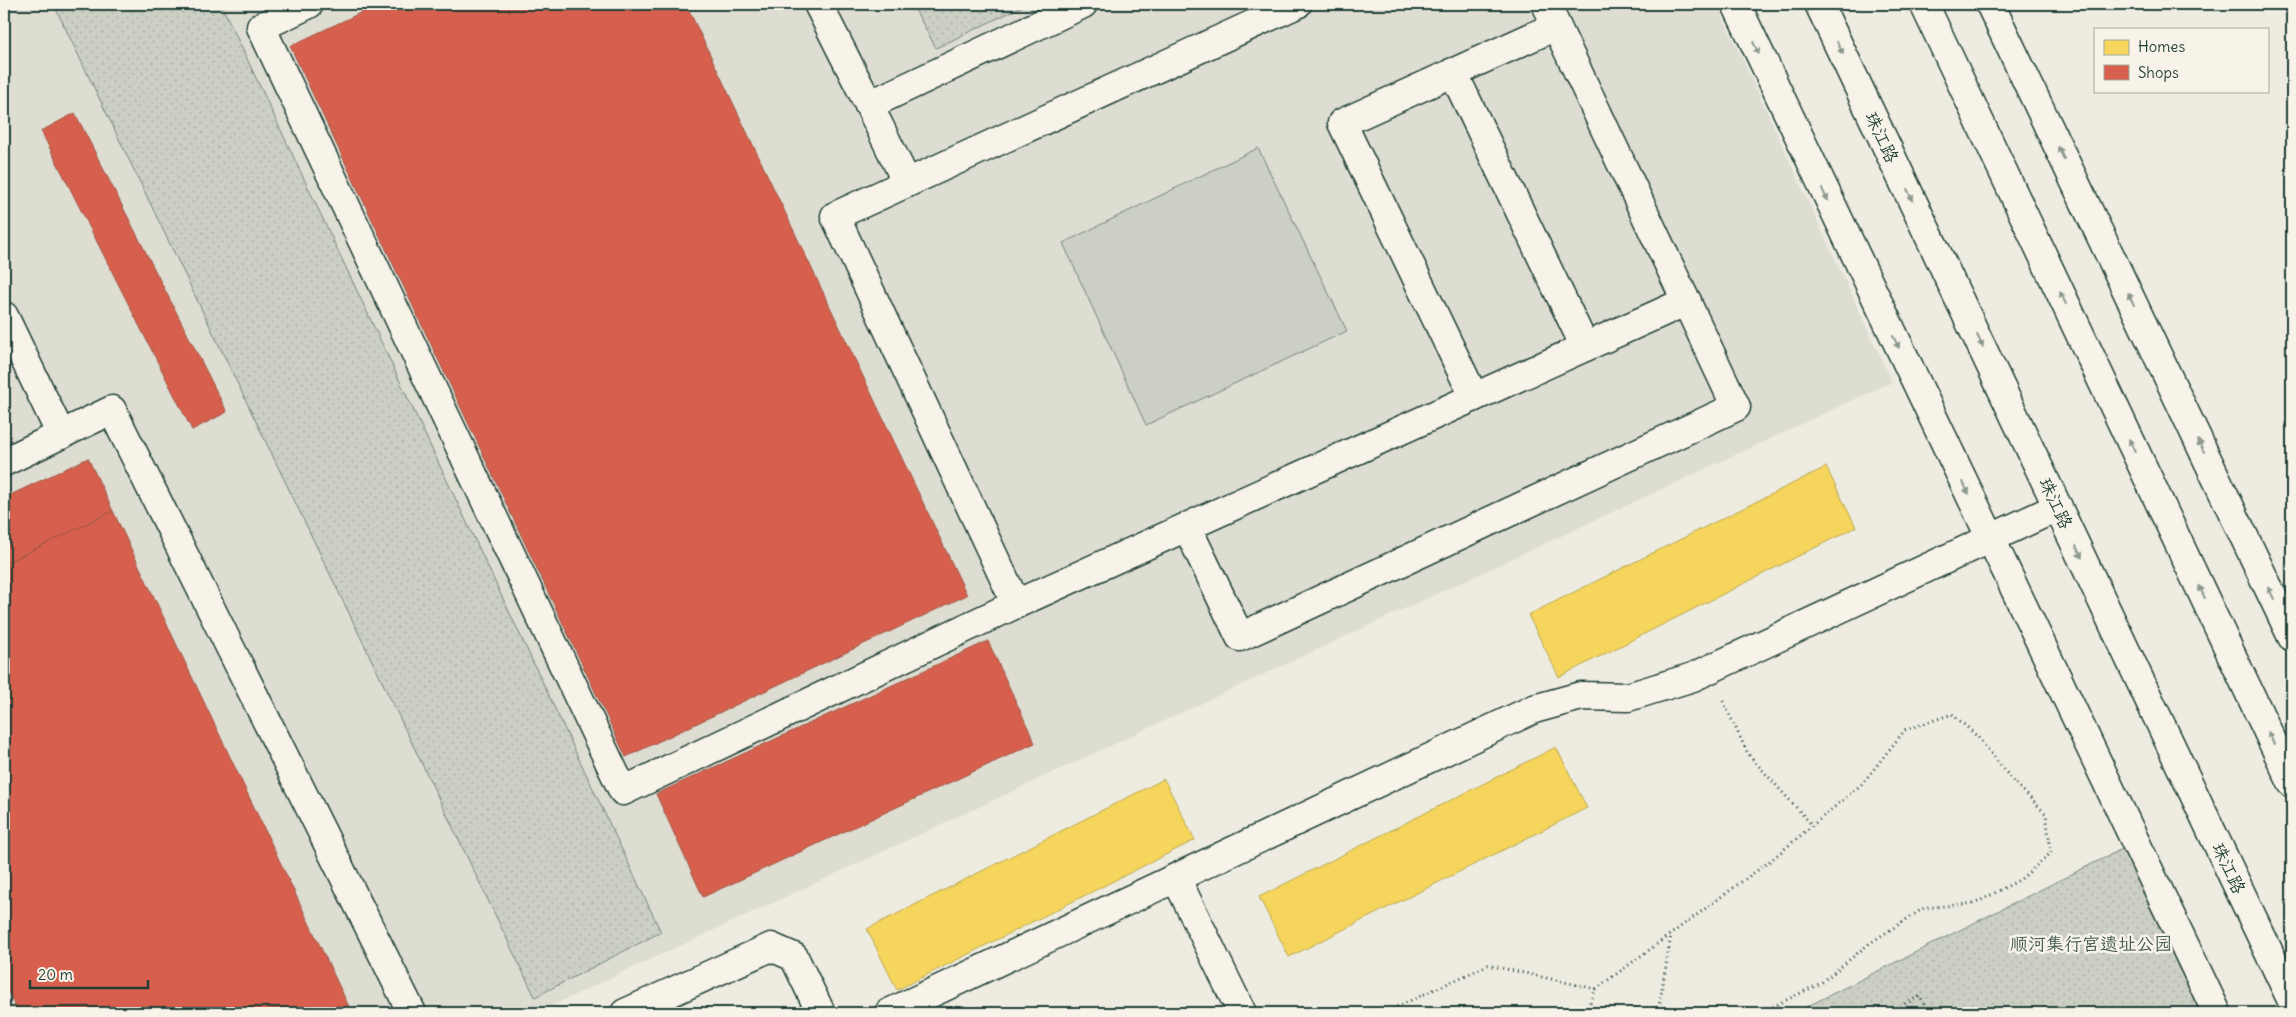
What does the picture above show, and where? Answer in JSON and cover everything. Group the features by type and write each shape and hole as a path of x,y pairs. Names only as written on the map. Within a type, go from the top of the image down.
{"street":[{"path":"309,4 261,27 623,791 1016,604 1686,301"},
{"path":"818,4 907,183"},
{"path":"869,104 1083,4"},
{"path":"1016,604 835,216 1297,4"},
{"path":"1736,4 2217,1013"},
{"name":"珠江路","path":"1820,4 2292,1001"},
{"path":"1924,4 2292,783"},
{"path":"1990,4 2292,636"},
{"path":"1187,527 1240,637 1736,407 1551,15 1453,72 1342,123 1474,397"},
{"path":"1453,72 1585,347"},
{"path":"4,316 61,434"},
{"path":"4,462 112,410 412,1013"},
{"path":"889,1013 934,1004 1176,878 1534,709 1581,696 1628,697 1708,670 2058,507"},
{"path":"1176,878 1242,1013"},
{"path":"625,1013 771,947 794,957 822,1013"}],"path":[{"path":"1708,670 1748,754 1812,826"},
{"path":"1585,1013 1596,989 1770,861 1862,784 1904,730 1952,714 1978,737 2012,780 2046,814 2051,853 2022,879 1976,903 1924,908 1870,944 1821,984 1760,1013"},
{"path":"1658,1013 1672,934"},
{"path":"1383,1013 1488,965 1596,989"},
{"path":"1887,1013 1920,996 1929,1013"}],"shaded area":[{"path":"4,4 1717,4 1892,382 536,1013 4,1013"}],"green space":[{"path":"62,4 221,4 661,932 535,997 55,7"},
{"path":"912,4 1027,4 936,48"},
{"path":"1258,148 1347,331 1146,425 1063,243"},
{"name":"顺河集行宫遗址公园","path":"2124,848 2202,1013 1794,1013"}],"building: Homes":[{"path":"1826,467 1856,527 1559,677 1528,615"},
{"path":"1556,747 1587,808 1289,957 1259,897"},
{"path":"1164,779 1195,840 897,990 867,929"}],"building: Shops":[{"path":"379,4 686,4 967,595 626,757 290,46"},
{"path":"75,113 227,412 192,430 41,131"},
{"path":"88,458 113,511 4,564 4,498"},
{"path":"113,511 352,1013 18,1013 4,983 4,564"},
{"path":"988,641 1035,743 703,897 656,794"}]}
